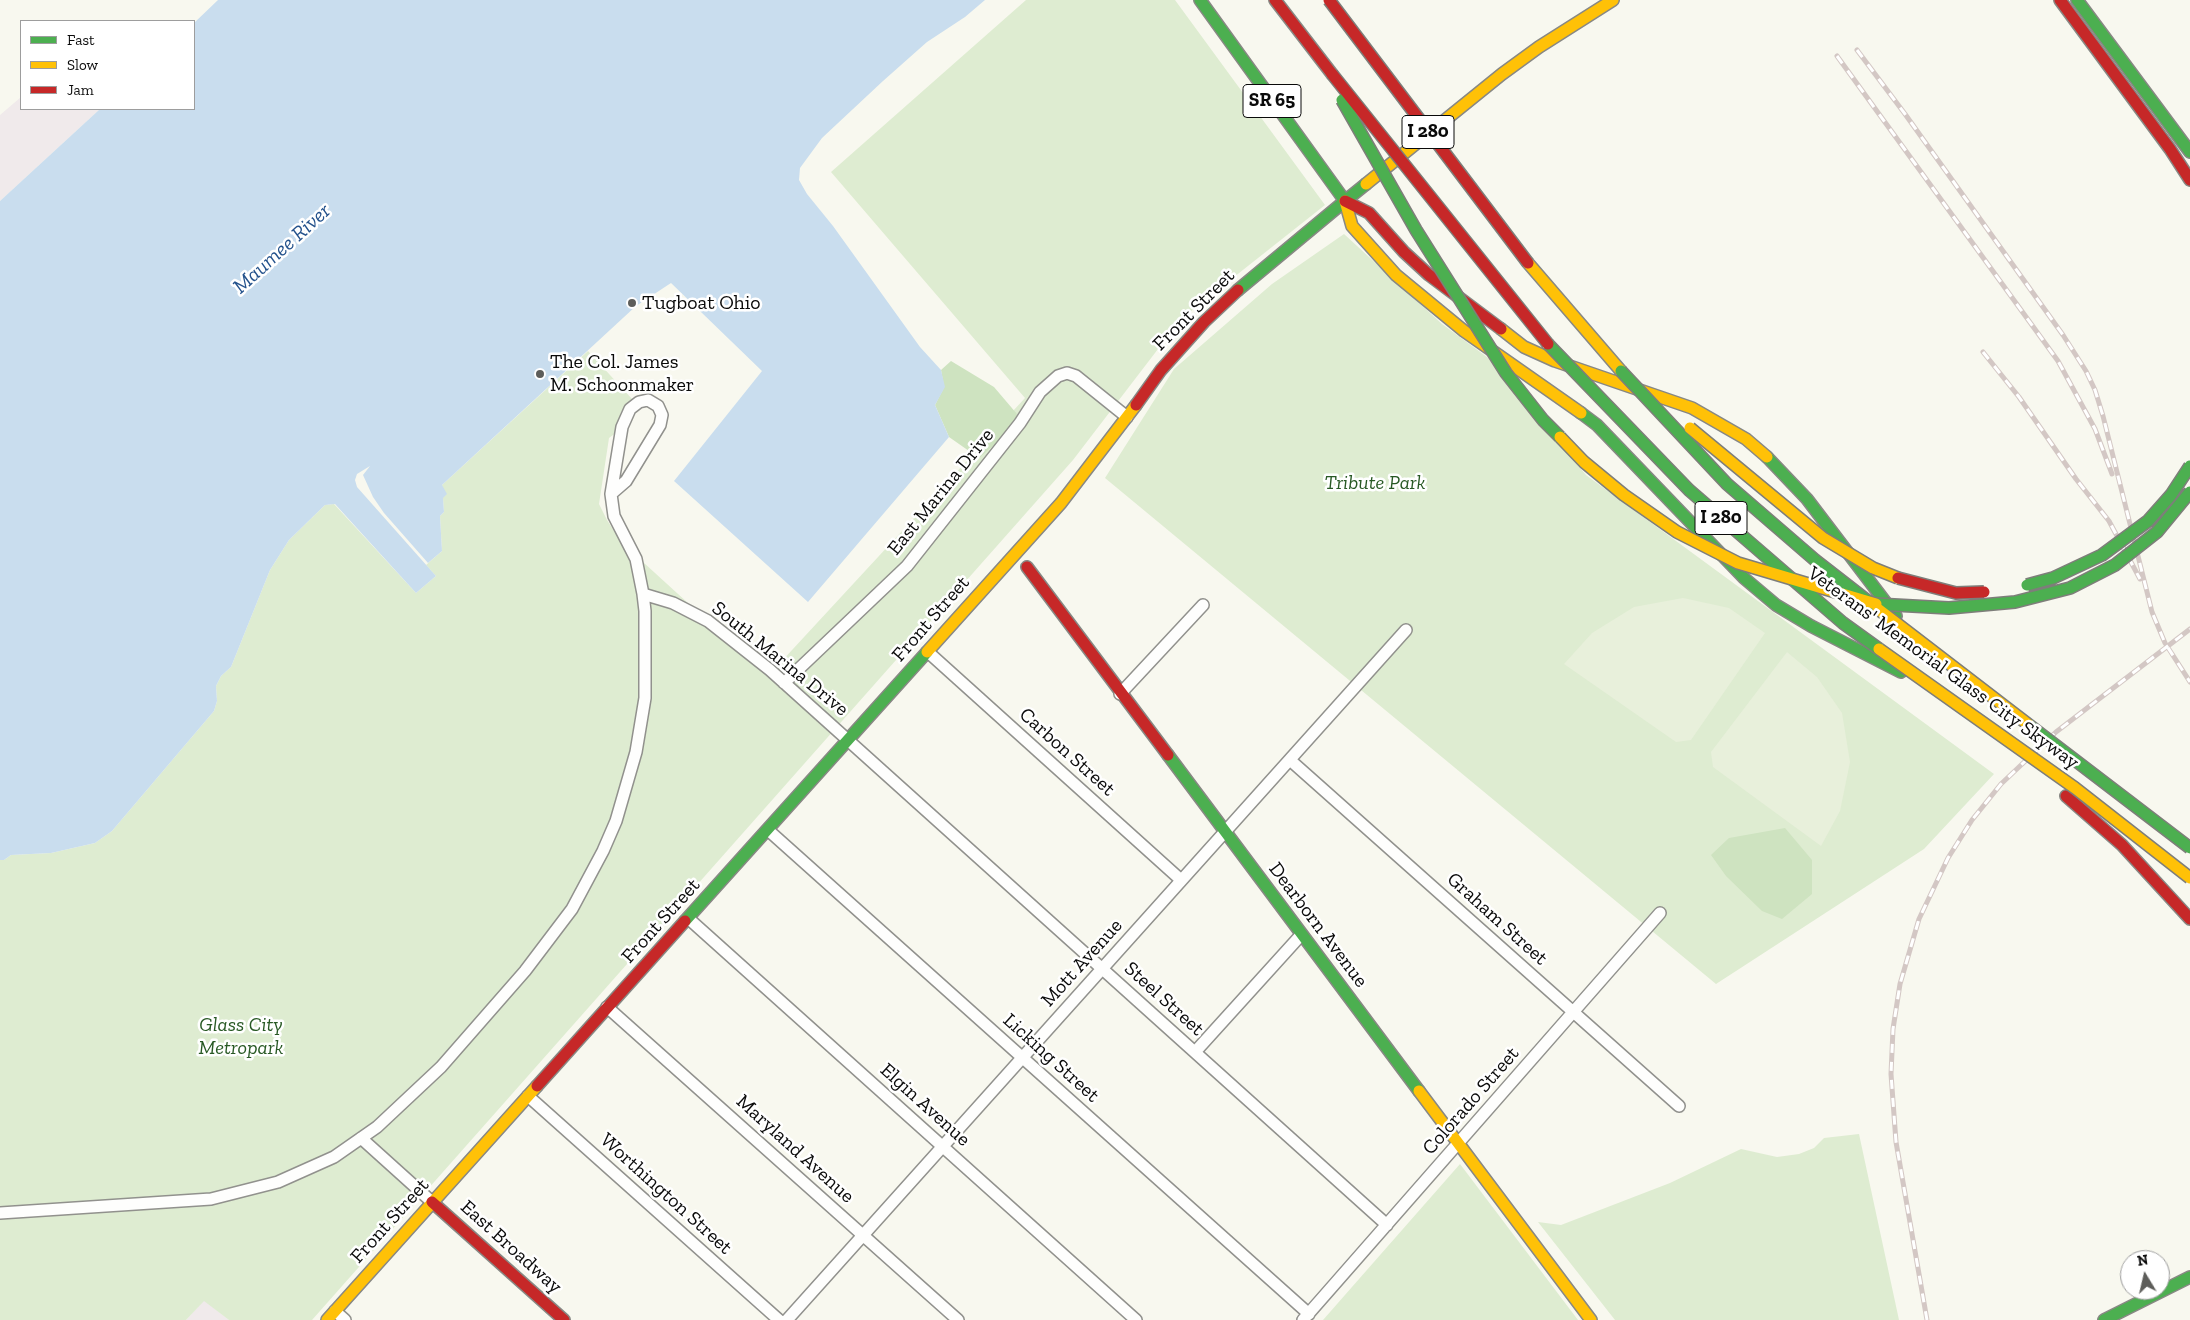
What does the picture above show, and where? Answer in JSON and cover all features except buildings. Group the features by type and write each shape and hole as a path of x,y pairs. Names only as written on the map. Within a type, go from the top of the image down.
{"main road":[{"name":"SR 65","path":"1200,0 1345,202"},
{"name":"Veterans' Memorial Glass City Skyway","path":"1275,0 1547,344 1689,490 1762,556 1843,623 2075,788 2190,878"},
{"name":"Veterans' Memorial Glass City Skyway","path":"1329,0 1528,263 1621,371 1727,484 1815,560 2190,848"},
{"name":"Front Street","path":"327,1320 1061,503 1161,370 1204,322 1232,295 1502,74 1539,47 1613,0"},
{"path":"2060,0 2170,149 2190,180"},
{"path":"2077,0 2190,152"},
{"path":"1332,74 1345,108 1416,230 1506,373 1543,420 1584,462 1624,495 1677,532 1738,563 1876,604 1949,608 2015,602 2070,588 2116,565 2157,532 2190,492"},
{"path":"1345,202 1369,213 1393,241 1423,269 1524,347 1555,361 1692,408 1746,439 1771,460 1807,499 1935,663 2004,717 2066,760 2190,839"},
{"path":"1345,202 1352,226 1396,274 1458,326 1562,397 1597,425 1744,578 1760,592 1776,605 1811,626 1911,678 1990,738 2066,796 2122,844 2190,919"},
{"path":"1621,371 1823,538 1873,568 1908,582 1956,593 1994,591"},
{"path":"2011,589 2054,578 2102,555 2148,521 2171,495 2190,466"},
{"name":"Dearborn Avenue","path":"1027,567 1120,694 1591,1320"},
{"name":"East Broadway","path":"432,1202 564,1320"},
{"path":"2111,1318 2190,1277"}],"street":[{"name":"East Marina Drive","path":"784,682 907,566 1020,423 1040,392 1058,376 1067,373 1076,376 1127,417"},
{"path":"0,1213 211,1199 278,1182 334,1157 377,1127 441,1067 525,972 572,909 603,851 616,821 636,752 645,698 646,612 636,559 614,516 611,494 622,427 630,409 639,402 648,400 658,406 662,415 660,425 626,481 611,494"},
{"name":"Dearborn Avenue","path":"1016,552 1027,567"},
{"name":"South Marina Drive","path":"643,594 673,603 708,621 784,682 849,741"},
{"path":"1120,694 1203,605"},
{"name":"Mott Avenue","path":"787,1320 1406,630"},
{"name":"Carbon Street","path":"928,652 1181,880"},
{"name":"Steel Street","path":"849,741 1388,1224"},
{"name":"Graham Street","path":"1290,760 1679,1106"},
{"name":"Licking Street","path":"768,830 1306,1317"},
{"name":"Colorado Street","path":"1306,1317 1660,913"},
{"name":"Elgin Avenue","path":"688,919 1136,1320"},
{"path":"1195,1052 1301,935"},
{"name":"Maryland Avenue","path":"608,1007 958,1320"},
{"name":"Worthington Street","path":"528,1096 779,1320"},
{"path":"361,1138 432,1202"},
{"path":"335,1311 345,1320"}],"shaded area":[{"path":"20,98 20,110 99,110 0,201 0,115"},
{"path":"204,1300 229,1320 186,1320"}],"green space":[{"name":"Glass City Metropark","path":"1026,0 1175,0 1325,205 1181,319 1073,460 312,1320 229,1320 204,1301 186,1320 0,1320 0,860 4,860 11,855 51,853 95,843 112,831 214,711 217,701 216,686 221,676 231,667 270,570 289,540 325,505 334,504 416,593 436,576 426,565 442,551 440,516 444,512 442,485 588,351 632,399 621,412 617,432 609,438 599,504 607,520 621,542 768,676 1025,398 831,172"},
{"name":"Tribute Park","path":"1344,234 1442,324 1491,360 1586,475 1994,774 1924,849 1716,984 1105,478 1174,369 1272,284"},
{"path":"951,361 994,387 1017,414 1010,431 979,458 949,437 935,405 944,387 941,370"},
{"path":"1683,598 1729,608 1765,633 1691,740 1676,742 1564,664 1592,633 1634,607"},
{"path":"1787,652 1817,677 1842,713 1850,762 1840,811 1821,846 1713,767 1711,752"},
{"path":"1785,828 1812,860 1812,894 1782,919 1762,911 1726,876 1711,855 1729,838"},
{"path":"1859,1134 1899,1320 1615,1320 1538,1222 1561,1225 1670,1183 1741,1149 1777,1157 1799,1154 1814,1148 1824,1138"},
{"path":"1460,1164 1578,1320 1323,1320"}],"water":[{"name":"Maumee River","path":"218,0 985,0 965,17 927,42 822,138 800,168 799,180 807,194 833,226 920,347 941,370 945,387 935,405 949,437 808,602 674,481 762,371 671,283 636,306 442,485 447,494 443,498 444,512 440,516 442,551 428,563 384,513 373,497 363,475 370,466 357,474 355,480 357,487 436,576 416,593 335,504 325,505 289,540 270,570 231,667 221,676 216,686 217,701 214,711 112,831 95,843 51,853 11,855 4,860 0,860 0,201 99,110 195,110 195,22"}],"railway":[{"path":"1857,50 2063,335 2086,371 2095,390 2103,416 2152,612 2165,643 2190,682"},
{"path":"1837,56 2058,361 2095,429 2112,474"},
{"path":"1983,352 2019,397 2076,479 2109,521 2140,579"},
{"path":"1927,1320 1896,1142 1891,1074 1893,1029 1900,984 1919,919 1948,858 1972,820 2001,784 2056,732 2190,629"}],"traffic: fast":[{"path":"1200,0 1345,201 1366,184"},
{"path":"2077,0 2190,152"},
{"path":"1342,100 1416,230 1506,373 1543,420 1560,437"},
{"path":"1238,290 1345,201"},
{"path":"1548,344 1689,490 1843,623 1879,649"},
{"path":"1621,371 1727,484 1815,560 1878,609"},
{"path":"1581,413 1597,425 1744,578 1776,605 1811,626 1901,672"},
{"path":"1767,457 1807,499 1896,616"},
{"path":"2027,585 2053,578 2102,555 2148,521 2171,495 2190,466"},
{"path":"1876,604 1949,608 2015,602 2070,588 2115,565 2157,532 2190,492"},
{"path":"685,921 927,652"},
{"path":"2029,725 2190,848"},
{"path":"1168,755 1419,1091"},
{"path":"2104,1320 2190,1277"}],"traffic: slow":[{"path":"1366,184 1502,74 1539,47 1613,0"},
{"path":"1345,201 1352,226 1396,275 1464,331 1581,413"},
{"path":"1528,263 1621,371"},
{"path":"1501,329 1524,347 1555,361 1692,408 1746,439 1767,457"},
{"path":"927,652 1061,503 1136,405"},
{"path":"1690,428 1823,538 1873,568 1898,578"},
{"path":"1560,437 1584,462 1624,495 1677,532 1738,563 1876,604"},
{"path":"1878,609 2029,725"},
{"path":"1879,649 2075,788 2190,878"},
{"path":"327,1320 537,1086"},
{"path":"1419,1091 1591,1320"}],"traffic: jam":[{"path":"1275,0 1332,74"},
{"path":"1329,0 1528,263"},
{"path":"2060,0 2170,149 2190,180"},
{"path":"1332,74 1548,344"},
{"path":"1345,201 1369,213 1404,252 1429,275 1501,329"},
{"path":"1136,405 1161,370 1204,322 1238,290"},
{"path":"1027,567 1168,755"},
{"path":"1898,578 1956,593 1984,592"},
{"path":"2066,796 2122,845 2190,919"},
{"path":"537,1086 685,921"},
{"path":"432,1202 564,1320"}],"place":[{"name":"Tugboat Ohio","path":"632,303"},
{"name":"The Col. James M. Schoonmaker","path":"540,374"}]}
